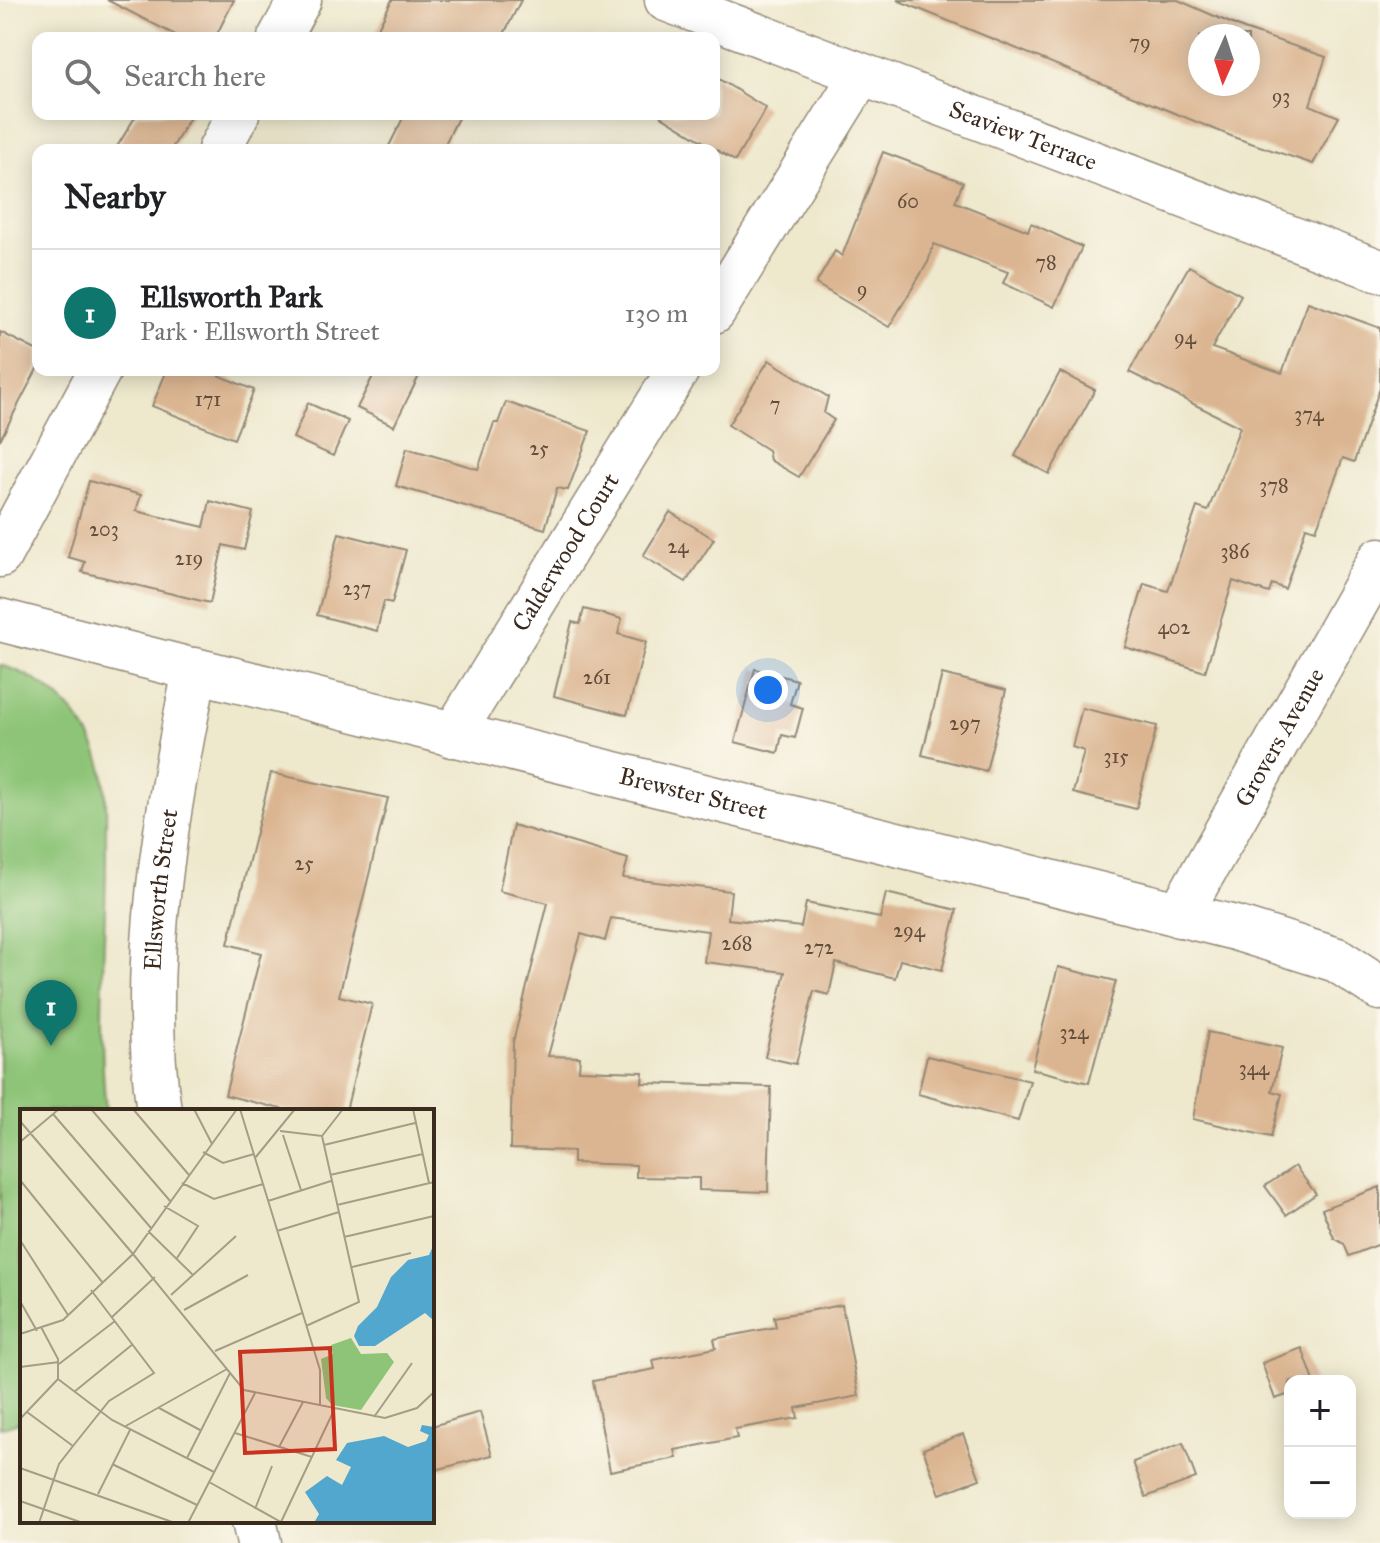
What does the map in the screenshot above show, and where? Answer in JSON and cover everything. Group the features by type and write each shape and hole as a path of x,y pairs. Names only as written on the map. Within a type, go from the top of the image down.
{"street":[{"path":"282,32 300,0"},
{"name":"Seaview Terrace","path":"666,0 1380,271"},
{"path":"720,302 861,75"},
{"path":"222,144 235,120"},
{"path":"0,556 97,376"},
{"name":"Calderwood Court","path":"452,736 674,376"},
{"name":"Grovers Avenue","path":"1179,915 1380,560"},
{"name":"Brewster Street","path":"0,620 452,736 1179,915 1337,960 1380,988"},
{"name":"Ellsworth Street","path":"159,1109 153,1043 157,926 173,790 195,670"},
{"path":"254,1523 259,1543"}],"green space":[{"path":"0,665 16,670 45,687 70,710 90,737 101,764 105,790 106,887 102,1015 106,1109 20,1109 20,1422 0,1428"}],"building":[{"path":"107,0 234,0 218,32 169,32"},
{"path":"392,0 521,0 505,32 376,32"},
{"path":"897,0 1178,0 1233,24 1188,24 1188,96 1260,96 1260,34 1326,57 1310,105 1339,117 1313,164 1236,138"},
{"path":"720,80 766,108 735,161 720,152 720,144 707,144 668,120 720,120"},
{"path":"133,120 188,120 174,144 119,144"},
{"path":"402,120 457,120 445,144 390,144"},
{"path":"883,152 963,182 955,202 1028,231 1031,223 1082,247 1054,307 1003,283 1008,272 934,244 928,262 889,327 816,284 835,251 842,256"},
{"path":"1189,266 1241,295 1212,348 1282,373 1308,302 1380,328 1380,388 1354,462 1343,458 1316,530 1306,527 1285,589 1272,584 1269,593 1233,581 1205,672 1125,647 1144,584 1168,591 1197,507 1208,511 1240,427 1129,372"},
{"path":"0,332 32,348 33,376 0,440"},
{"path":"769,360 828,397 824,413 834,420 799,477 770,460 768,450 728,425"},
{"path":"1060,372 1095,390 1049,474 1015,456"},
{"path":"164,376 220,376 254,390 234,439 152,406"},
{"path":"373,376 419,376 394,426 357,408"},
{"path":"506,402 590,431 568,490 557,488 545,529 396,486 407,448 478,469 494,423 498,423"},
{"path":"308,403 348,421 333,456 293,438"},
{"path":"89,481 141,495 136,511 204,527 210,501 253,512 244,550 223,545 210,603 82,572 85,562 68,557"},
{"path":"670,512 714,539 686,582 643,556"},
{"path":"339,533 406,550 392,603 384,601 377,631 317,615"},
{"path":"584,609 622,619 618,634 646,642 627,715 554,696 572,622 580,624"},
{"path":"755,669 797,680 790,704 803,708 795,738 782,735 778,753 735,742"},
{"path":"942,674 1006,690 986,771 922,755"},
{"path":"1082,708 1157,726 1136,809 1073,793 1084,751 1072,747"},
{"path":"271,773 388,798 339,996 372,1004 346,1109 281,1109 225,1095 261,953 228,944"},
{"path":"513,825 628,859 623,878 731,891 728,919 801,927 806,903 880,918 886,893 957,910 942,970 900,960 895,978 836,963 829,995 814,991 796,1064 765,1057 785,972 704,962 708,931 611,918 605,941 581,934 548,1056 580,1057 579,1070 643,1072 642,1083 771,1087 768,1192 699,1190 699,1178 636,1177 636,1165 573,1163 573,1151 510,1149 513,1042 548,903 499,891"},
{"path":"1058,967 1116,981 1089,1083 1032,1069"},
{"path":"1208,1032 1282,1048 1272,1091 1282,1094 1271,1137 1193,1119"},
{"path":"927,1056 1030,1081 1018,1121 918,1094"},
{"path":"1295,1166 1316,1194 1286,1215 1265,1186"},
{"path":"1380,1187 1380,1244 1349,1256 1344,1244 1334,1238 1322,1209"},
{"path":"842,1305 859,1396 796,1408 798,1418 735,1429 737,1438 675,1450 677,1458 610,1471 593,1381 655,1369 653,1360 716,1348 714,1339 776,1327 774,1317"},
{"path":"1302,1348 1312,1375 1284,1375 1284,1396 1275,1399 1262,1363"},
{"path":"480,1412 492,1455 434,1470 434,1425"},
{"path":"963,1434 980,1479 940,1494 923,1449"},
{"path":"1183,1443 1196,1478 1146,1497 1133,1462"}],"place":[{"name":"Ellsworth Park","path":"51,1046"}]}
